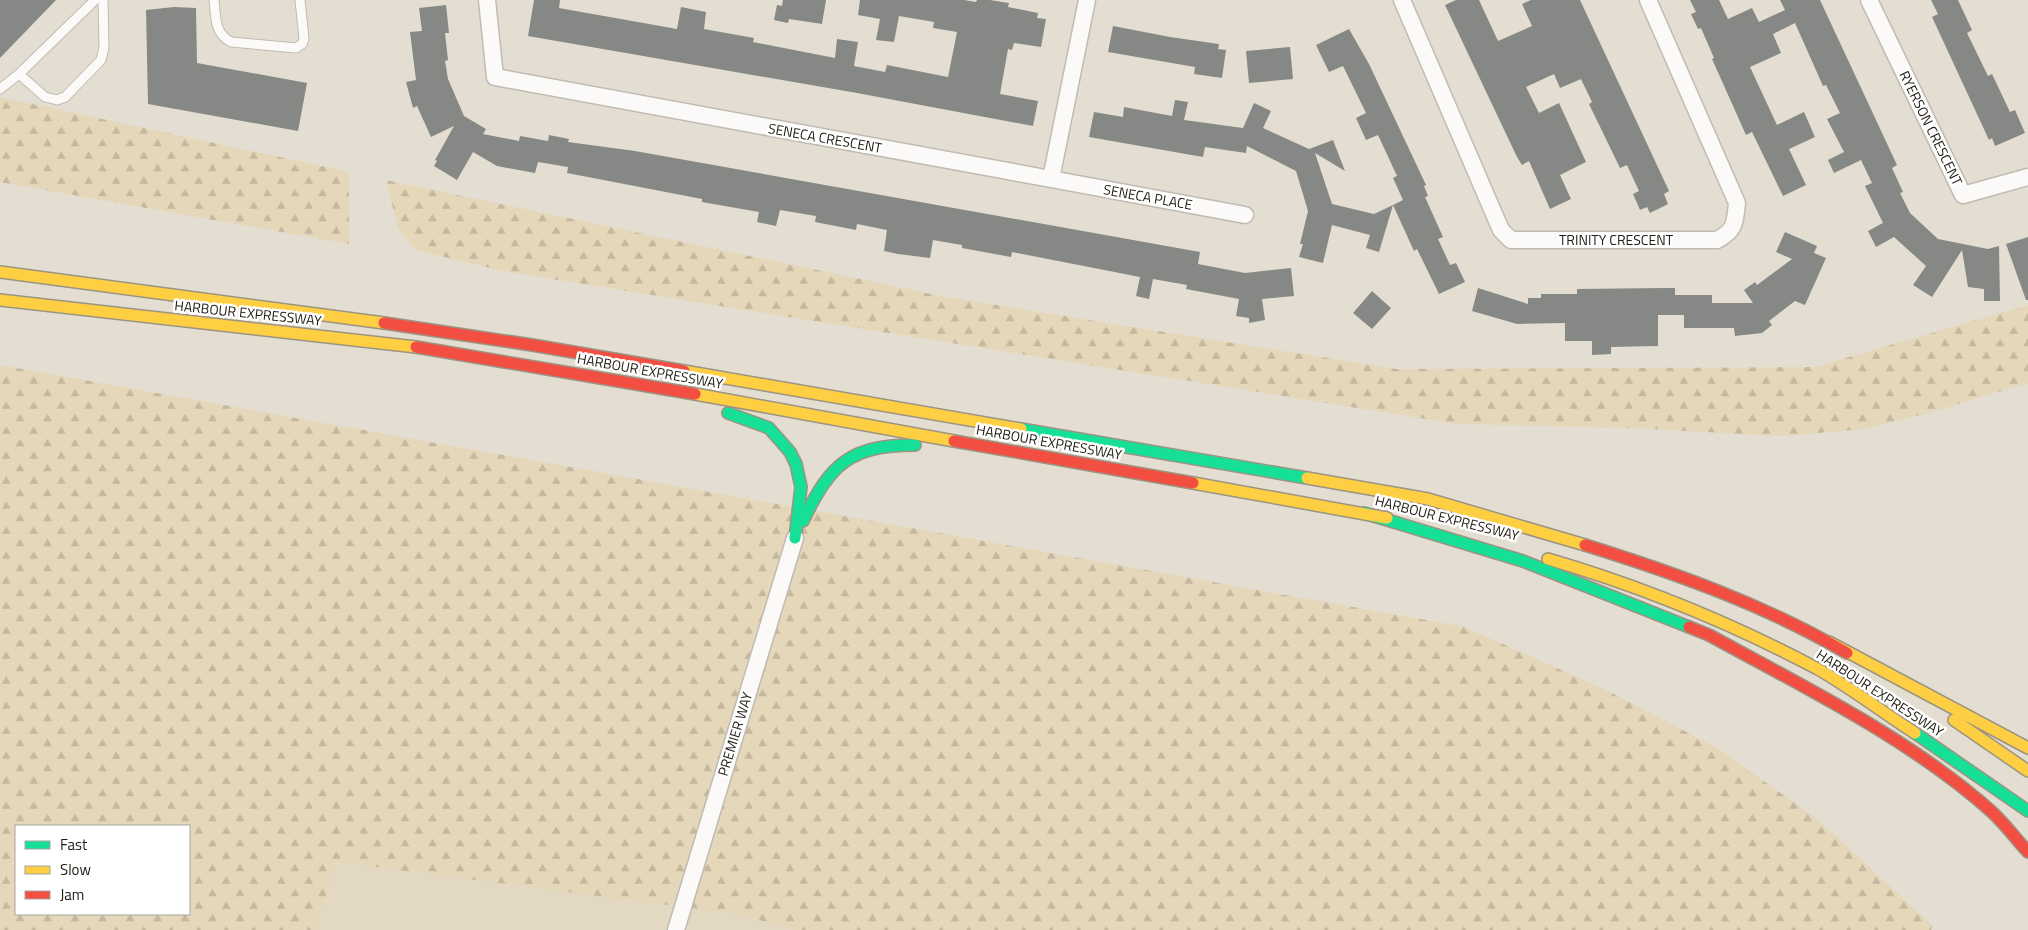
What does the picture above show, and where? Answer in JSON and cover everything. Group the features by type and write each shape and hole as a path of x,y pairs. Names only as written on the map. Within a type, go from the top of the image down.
{"main road":[{"path":"65,269 186,297"},
{"name":"HARBOUR EXPRESSWAY","path":"0,272 264,306 532,345 1428,499 1539,529 1649,566 1751,604 1829,642 1917,695 2028,771"},
{"name":"HARBOUR EXPRESSWAY","path":"0,300 430,349 1364,513 1473,537 1605,576 1724,624 1817,669 1959,762 2028,811"},
{"path":"609,379 753,420 770,429 791,451 800,471 801,510 795,538"},
{"path":"795,538 815,493 827,477 848,458 869,447 891,444 1029,454"},
{"path":"1364,513 1523,561 1709,635 1835,704 1934,766 1993,812 2028,852"},
{"path":"1829,642 2028,748"}],"street":[{"name":"SENECA CRESCENT","path":"487,0 495,77 1052,179"},
{"path":"1052,179 1087,0"},
{"name":"TRINITY CRESCENT","path":"1402,0 1501,230 1511,240 1717,240 1730,233 1736,220 1737,203 1648,0"},
{"name":"RYERSON CRESCENT","path":"1869,0 1963,196 2028,177"},
{"name":"SENECA PLACE","path":"1052,179 1245,215"},
{"name":"PREMIER WAY","path":"676,930 795,538"}],"lane":[{"path":"0,89 19,74 95,0"},
{"path":"19,74 45,97 57,100 65,96 101,60 104,48 103,0"},
{"path":"214,0 217,29 221,37 231,42 296,48 302,44 304,39 300,0"}],"shaded area":[{"path":"336,862 737,914 797,930 316,930"}],"green space":[{"path":"0,97 349,172 349,244 0,182"},
{"path":"386,180 946,297 1396,369 1815,367 2028,305 2028,383 1925,414 1866,429 1781,436 1630,428 1457,424 502,271 416,250 398,228"},
{"path":"0,365 1465,627 1606,690 1717,748 1816,818 1933,926 1931,930 797,930 737,914 336,862 316,930 0,930"}],"building":[{"path":"0,0 56,0 0,58"},
{"path":"534,0 560,0 559,8 677,29 681,7 706,12 704,29 754,38 753,42 835,58 837,39 858,42 854,66 885,72 887,65 948,77 957,32 933,28 934,22 899,16 894,42 876,40 880,19 858,15 860,0 964,0 976,2 977,0 990,0 1009,3 1008,7 1038,13 1037,18 1046,19 1041,47 1014,43 1012,50 1008,49 1000,94 1038,101 1033,126 857,93 528,36"},
{"path":"783,0 826,0 822,24 789,19 788,23 774,20 777,5 782,6"},
{"path":"1456,0 1479,0 1498,41 1532,26 1522,4 1531,0 1580,0 1669,191 1664,194 1668,204 1650,213 1647,207 1640,210 1633,194 1639,191 1627,165 1620,168 1589,104 1592,102 1581,79 1560,88 1554,74 1526,87 1539,113 1559,103 1586,162 1560,175 1571,199 1550,209 1529,161 1522,165 1517,157 1445,5"},
{"path":"1690,0 1719,0 1728,19 1752,8 1759,22 1785,10 1780,0 1820,0 1897,165 1892,168 1903,192 1900,193 1910,213 1938,239 1988,249 1999,246 2000,301 1984,301 1984,289 1968,287 1962,250 1932,297 1913,285 1926,266 1894,237 1876,247 1868,231 1883,223 1865,186 1872,183 1861,160 1834,173 1828,160 1844,152 1827,119 1840,113 1826,85 1823,86 1795,23 1773,34 1781,53 1750,67 1777,125 1804,112 1815,137 1789,149 1806,185 1783,196 1752,132 1746,135 1712,59 1714,58 1701,28 1698,29 1691,14 1696,12"},
{"path":"1931,0 1958,0 1972,30 1967,33 1988,76 1992,74 2010,112 2015,110 2025,133 1995,146 1992,138 1989,140 1932,17 1938,14"},
{"path":"446,5 449,33 445,33 448,60 445,61 448,79 464,116 486,129 483,134 519,141 520,136 548,141 549,135 569,139 568,142 635,151 1200,252 1198,264 1245,273 1291,268 1294,296 1262,299 1265,320 1249,323 1249,318 1236,316 1239,299 1186,289 1187,285 1153,279 1149,299 1136,296 1140,277 1012,252 1011,257 962,248 962,245 933,240 930,258 898,254 884,251 887,230 857,224 856,230 815,222 816,216 780,210 776,226 757,222 759,212 702,202 702,199 567,173 568,167 538,162 535,173 497,166 473,152 457,180 434,166 437,161 435,160 454,126 431,137 417,106 413,108 406,82 416,80 410,32 422,31 419,8"},
{"path":"174,7 196,8 197,63 307,83 298,131 148,104 146,10"},
{"path":"1113,26 1219,44 1218,49 1226,50 1222,78 1194,74 1195,67 1108,52"},
{"path":"1349,29 1369,64 1426,185 1424,186 1428,196 1425,197 1443,237 1438,239 1450,265 1456,263 1465,282 1439,294 1417,249 1414,251 1393,205 1403,200 1393,178 1397,176 1378,135 1366,140 1356,118 1366,113 1343,66 1329,72 1316,45"},
{"path":"1290,47 1293,79 1249,83 1246,51"},
{"path":"1175,100 1188,102 1184,120 1243,128 1254,103 1271,111 1263,128 1309,149 1333,140 1345,171 1315,153 1332,204 1374,214 1393,205 1379,252 1366,248 1370,235 1332,225 1323,263 1299,257 1303,244 1300,244 1308,211 1296,171 1247,146 1246,153 1205,147 1203,157 1089,137 1094,112 1123,117 1124,107 1172,116"},
{"path":"1785,232 1817,246 1814,253 1826,258 1805,305 1795,301 1769,321 1772,325 1762,333 1735,336 1734,328 1684,328 1684,315 1658,315 1658,346 1611,347 1611,354 1592,355 1592,341 1565,341 1565,323 1517,324 1472,311 1478,288 1528,304 1528,298 1541,298 1541,294 1577,294 1577,289 1665,288 1675,288 1675,295 1712,295 1712,303 1753,303 1744,290 1755,282 1757,285 1792,259 1776,252"},
{"path":"2028,237 2028,300 2026,300 2006,244"},
{"path":"1372,291 1391,308 1372,329 1353,313"}],"traffic: fast":[{"path":"728,413 769,428 790,452 796,464 801,487 795,538"},
{"path":"1021,429 1307,478"},
{"path":"803,521 823,485 833,472 845,462 858,454 874,449 915,445"},
{"path":"1364,513 1523,561 1689,627"},
{"path":"1915,733 2028,811"}],"traffic: slow":[{"path":"0,272 384,323"},
{"path":"0,300 416,347"},
{"path":"684,371 1021,429"},
{"path":"695,394 954,441"},
{"path":"1307,478 1428,499 1585,545"},
{"path":"1193,483 1387,518"},
{"path":"1548,559 1651,593 1751,636 1829,675 1915,733"},
{"path":"1829,642 2028,748"},
{"path":"1954,720 2028,771"}],"traffic: jam":[{"path":"384,323 532,345 684,371"},
{"path":"416,347 695,394"},
{"path":"954,441 1193,483"},
{"path":"1585,545 1686,579 1752,605 1847,653"},
{"path":"1689,627 1709,635 1819,695 1927,761 1992,812 2028,852"}]}
